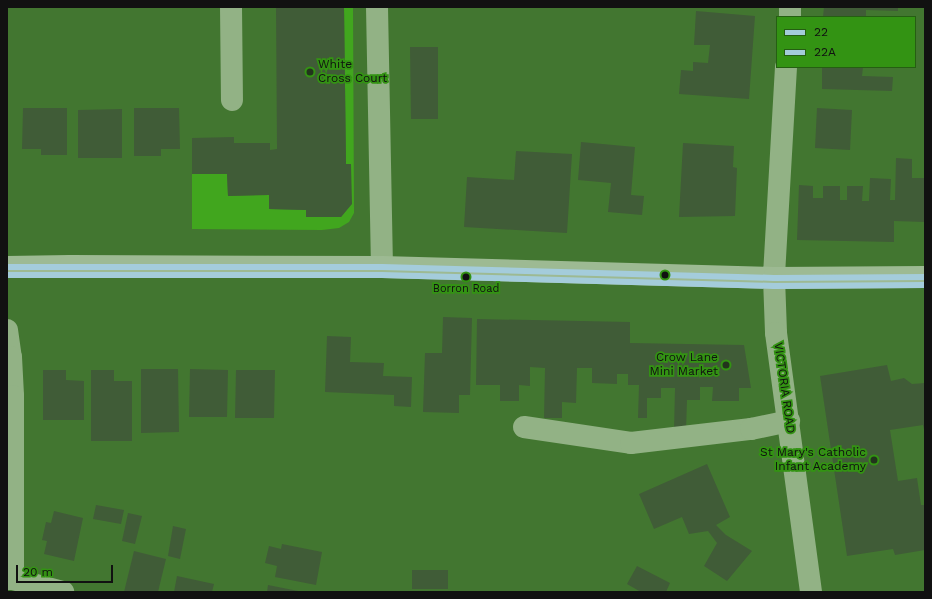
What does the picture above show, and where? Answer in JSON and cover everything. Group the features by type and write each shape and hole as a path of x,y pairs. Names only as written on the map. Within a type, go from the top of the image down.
{"main road":[{"path":"7,267 382,267 774,278 925,278"}],"street":[{"path":"231,7 232,100"},
{"path":"377,7 382,267"},
{"name":"VICTORIA ROAD","path":"786,68 774,278 776,333 811,592"},
{"path":"7,330 11,357 13,396 10,579 63,592"},
{"path":"524,427 631,443 751,429 789,421"}],"green space":[{"path":"344,7 353,7 354,213 349,222 339,228 322,230 192,229 192,174 227,174 228,196 269,195 269,209 306,210 307,217 341,217 351,204 351,164 346,164"}],"building":[{"name":"White Cross Court","path":"276,7 344,7 346,164 351,164 352,204 341,217 306,217 306,210 269,209 269,195 228,196 227,174 192,174 192,138 234,137 234,143 270,143 270,150 277,149"},
{"path":"824,7 898,7 898,11 866,10 866,16 823,16"},
{"path":"696,11 755,16 749,99 679,94 681,70 693,71 693,62 708,63 710,45 694,45"},
{"path":"410,47 438,47 438,119 411,119"},
{"path":"822,68 863,68 862,76 893,77 892,91 822,89"},
{"path":"23,108 67,108 67,155 41,155 41,149 22,149"},
{"path":"134,108 179,108 180,149 161,149 161,156 134,156"},
{"path":"817,108 852,110 850,150 815,148"},
{"path":"122,109 122,158 78,158 78,110"},
{"path":"581,142 635,147 631,195 644,196 642,215 608,212 611,183 578,180"},
{"path":"683,143 734,146 733,167 737,168 735,216 679,217"},
{"path":"516,151 572,154 567,233 464,227 467,177 514,180"},
{"path":"896,158 912,159 912,178 925,178 925,222 894,221 894,242 797,240 799,185 813,186 813,198 823,198 823,186 840,186 840,200 847,200 847,186 863,186 862,201 869,201 870,178 891,179 890,200 895,200"},
{"path":"443,317 472,318 470,395 459,395 459,413 423,412 425,353 442,353"},
{"path":"477,319 630,322 630,343 744,345 751,388 739,388 739,401 712,401 713,387 700,387 700,400 687,400 686,431 674,431 675,388 661,388 661,398 647,398 647,418 638,418 639,385 628,385 628,374 617,374 617,384 592,383 592,368 577,368 576,403 562,402 562,418 544,418 545,368 530,367 530,386 519,385 519,401 500,401 500,385 476,385"},
{"path":"327,336 351,337 350,362 384,363 383,376 412,377 411,407 394,406 394,395 325,392"},
{"path":"887,365 891,381 904,378 912,384 925,383 925,434 923,425 890,430 898,481 917,478 921,505 925,505 925,550 895,555 893,549 847,556 820,376"},
{"path":"141,369 178,369 179,432 141,433"},
{"path":"190,369 228,370 227,417 189,417"},
{"path":"43,370 66,370 66,380 84,381 84,420 43,420"},
{"path":"91,370 114,370 114,381 132,381 132,441 91,441"},
{"path":"236,370 275,370 274,418 235,418"},
{"path":"707,464 730,517 716,525 726,535 752,551 727,581 704,566 717,543 708,531 689,534 682,517 654,529 639,494"},
{"path":"96,505 124,510 121,524 93,519"},
{"path":"54,511 83,518 74,561 44,554 47,541 42,540 46,522 51,523"},
{"path":"128,513 142,516 135,544 122,541"},
{"path":"173,526 186,529 180,559 168,556"},
{"path":"282,544 322,552 316,585 275,577 277,566 265,563 269,546 281,549"},
{"path":"134,551 166,559 158,592 124,592"},
{"path":"637,566 670,583 666,592 641,592 627,584"},
{"path":"412,570 448,570 448,589 412,589"},
{"path":"177,576 214,584 212,592 174,592"},
{"path":"268,585 298,591 298,592 267,592"}],"transit line":[{"name":"22","path":"7,267 382,267 774,278 925,277"},
{"name":"22A","path":"7,275 382,275 774,286 925,285"}],"place":[{"name":"White Cross Court","path":"310,72"},
{"name":"Borron Road","path":"466,277"},
{"name":"Crow Lane Mini Market","path":"726,365"},
{"name":"St Mary's Catholic Infant Academy","path":"874,460"}]}
